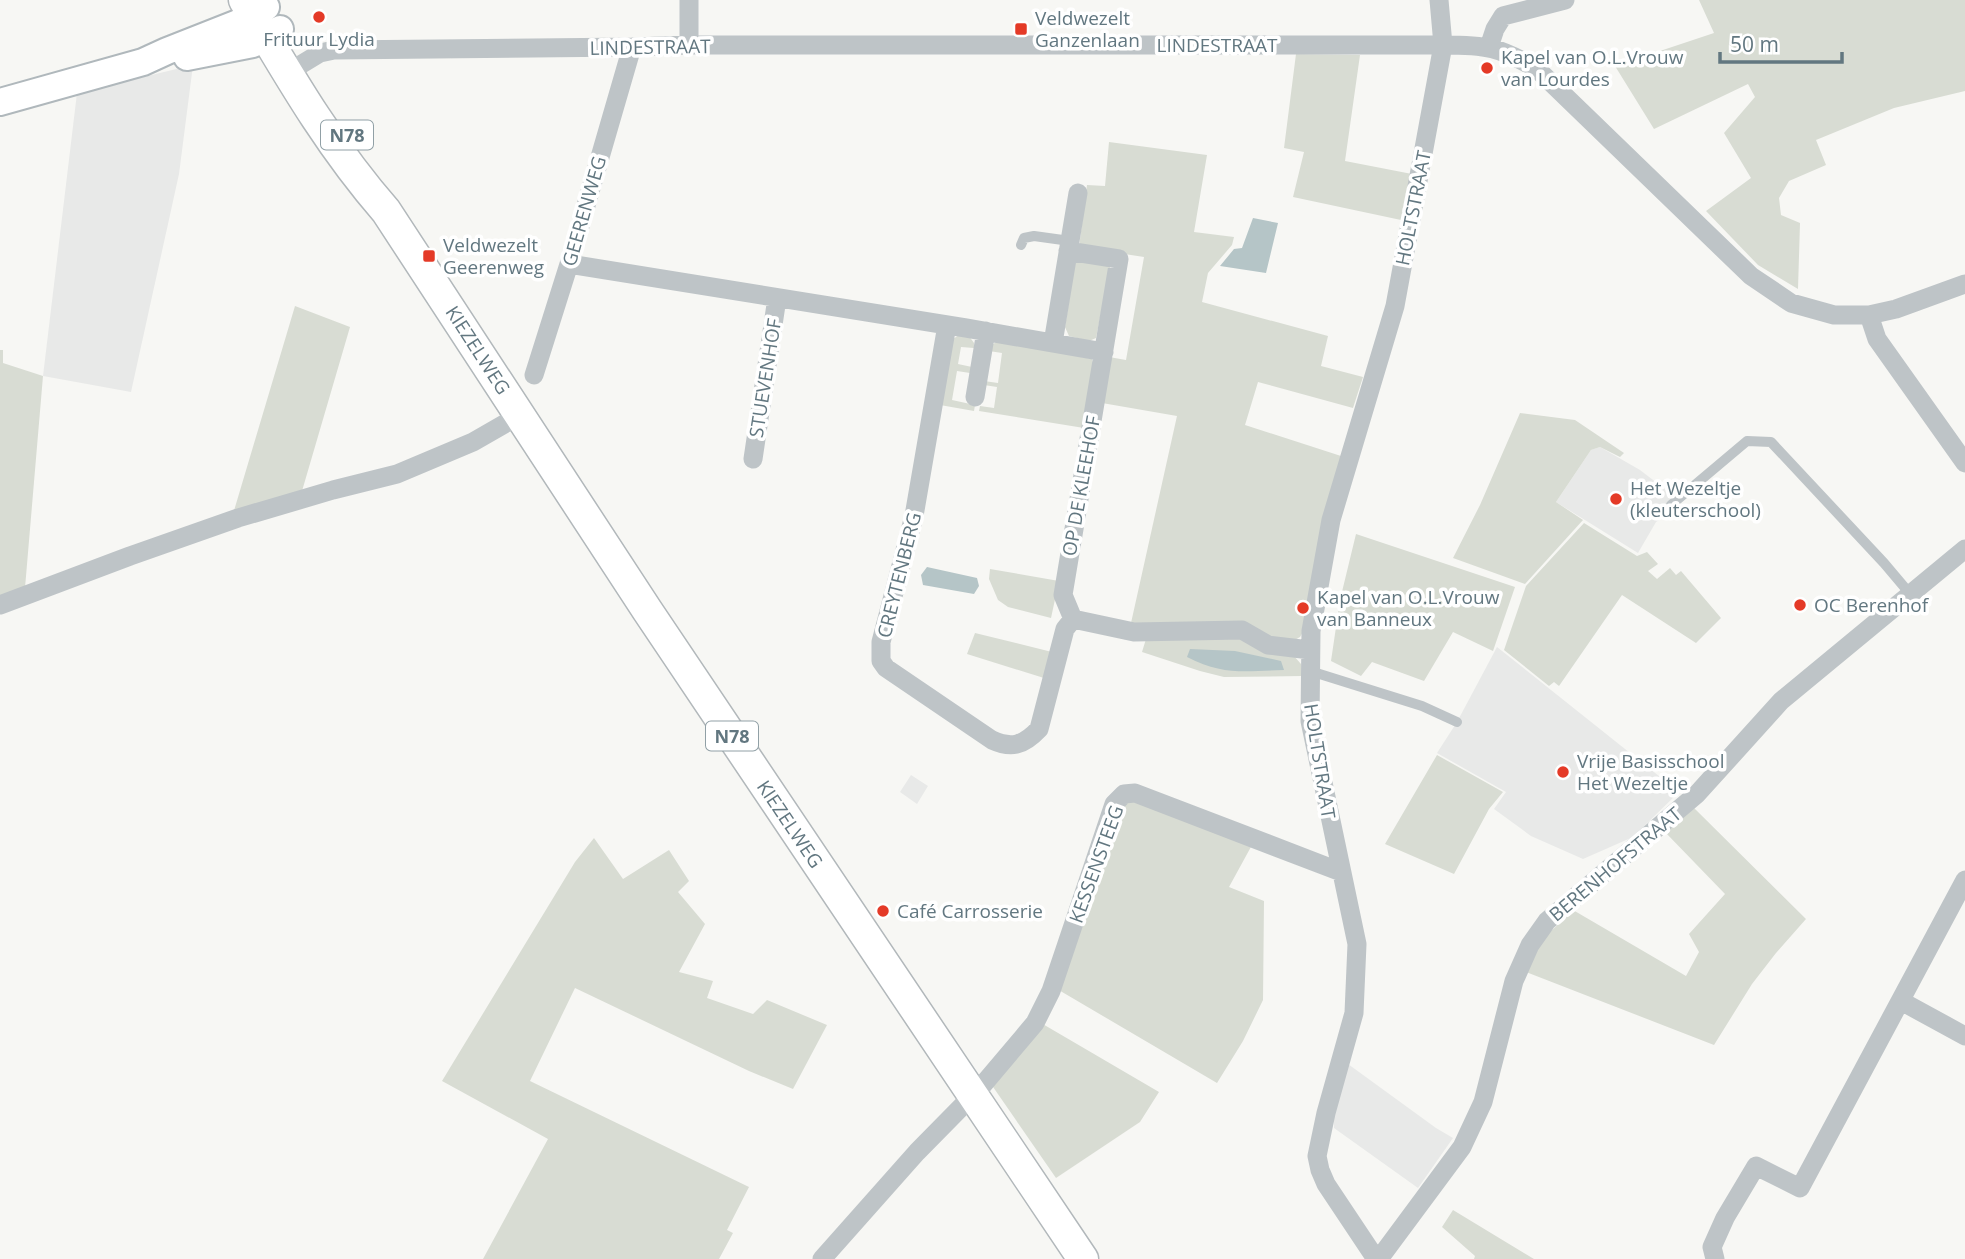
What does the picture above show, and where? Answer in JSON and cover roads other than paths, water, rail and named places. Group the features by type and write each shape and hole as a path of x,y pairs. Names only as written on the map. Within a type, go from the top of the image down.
{"main road":[{"name":"KIEZELWEG","path":"262,15 294,68 338,153 386,211 686,668 1083,1259"}],"street":[{"path":"689,0 689,45"},
{"name":"HOLTSTRAAT","path":"1378,1259 1326,1184 1317,1156 1354,1013 1357,944 1310,721 1309,670 1311,631 1331,520 1395,306 1443,45 1439,0"},
{"path":"1489,47 1494,29 1503,16 1565,0"},
{"path":"0,102 144,62 262,15"},
{"name":"LINDESTRAAT","path":"294,68 327,50 689,45 1489,47 1513,55 1537,69 1751,276 1791,303 1834,315 1869,315 1896,309 1965,284"},
{"name":"GEERENWEG","path":"534,375 632,47"},
{"path":"1053,343 1078,193"},
{"name":"OP DE KLEEHOF","path":"1069,246 1119,259 1063,595 1073,619"},
{"path":"569,264 1104,352"},
{"name":"STUEVENHOF","path":"753,459 778,298"},
{"path":"1869,315 1877,339 1965,463"},
{"name":"CREYTENBERG","path":"947,325 914,516 881,642 881,661 886,668 992,740 1003,745 1013,745 1030,738 1039,730 1065,629 1073,619"},
{"path":"975,397 986,331"},
{"path":"0,605 238,519 407,471 474,442 520,415"},
{"name":"BERENHOFSTRAAT","path":"1378,1259 1462,1147 1483,1102 1514,981 1530,945 1547,921 1697,794 1781,701 1965,550"},
{"path":"1073,619 1134,632 1242,630 1268,645 1310,650"},
{"name":"KESSENSTEEG","path":"973,1095 1035,1023 1052,991 1114,804 1124,794 1135,793 1341,872"},
{"path":"1715,1259 1712,1247 1725,1218 1756,1166 1800,1188 1965,880"},
{"path":"1901,1001 1965,1035"},
{"path":"822,1259 917,1152 973,1095"}],"lane":[{"path":"1021,245 1024,238 1034,236 1069,246"},
{"path":"1671,505 1747,441 1770,442 1910,594"},
{"path":"1309,670 1422,706 1457,722"}],"place":[{"name":"Frituur Lydia","path":"319,17"},
{"name":"Veldwezelt Ganzenlaan","path":"1021,29"},
{"name":"Kapel van O.L.Vrouw van Lourdes","path":"1487,68"},
{"name":"Veldwezelt Geerenweg","path":"429,256"},
{"name":"Het Wezeltje (kleuterschool)","path":"1616,499"},
{"name":"OC Berenhof","path":"1800,605"},
{"name":"Kapel van O.L.Vrouw van Banneux","path":"1303,608"},
{"name":"Vrije Basisschool Het Wezeltje","path":"1563,772"},
{"name":"Café Carrosserie","path":"883,911"}]}
